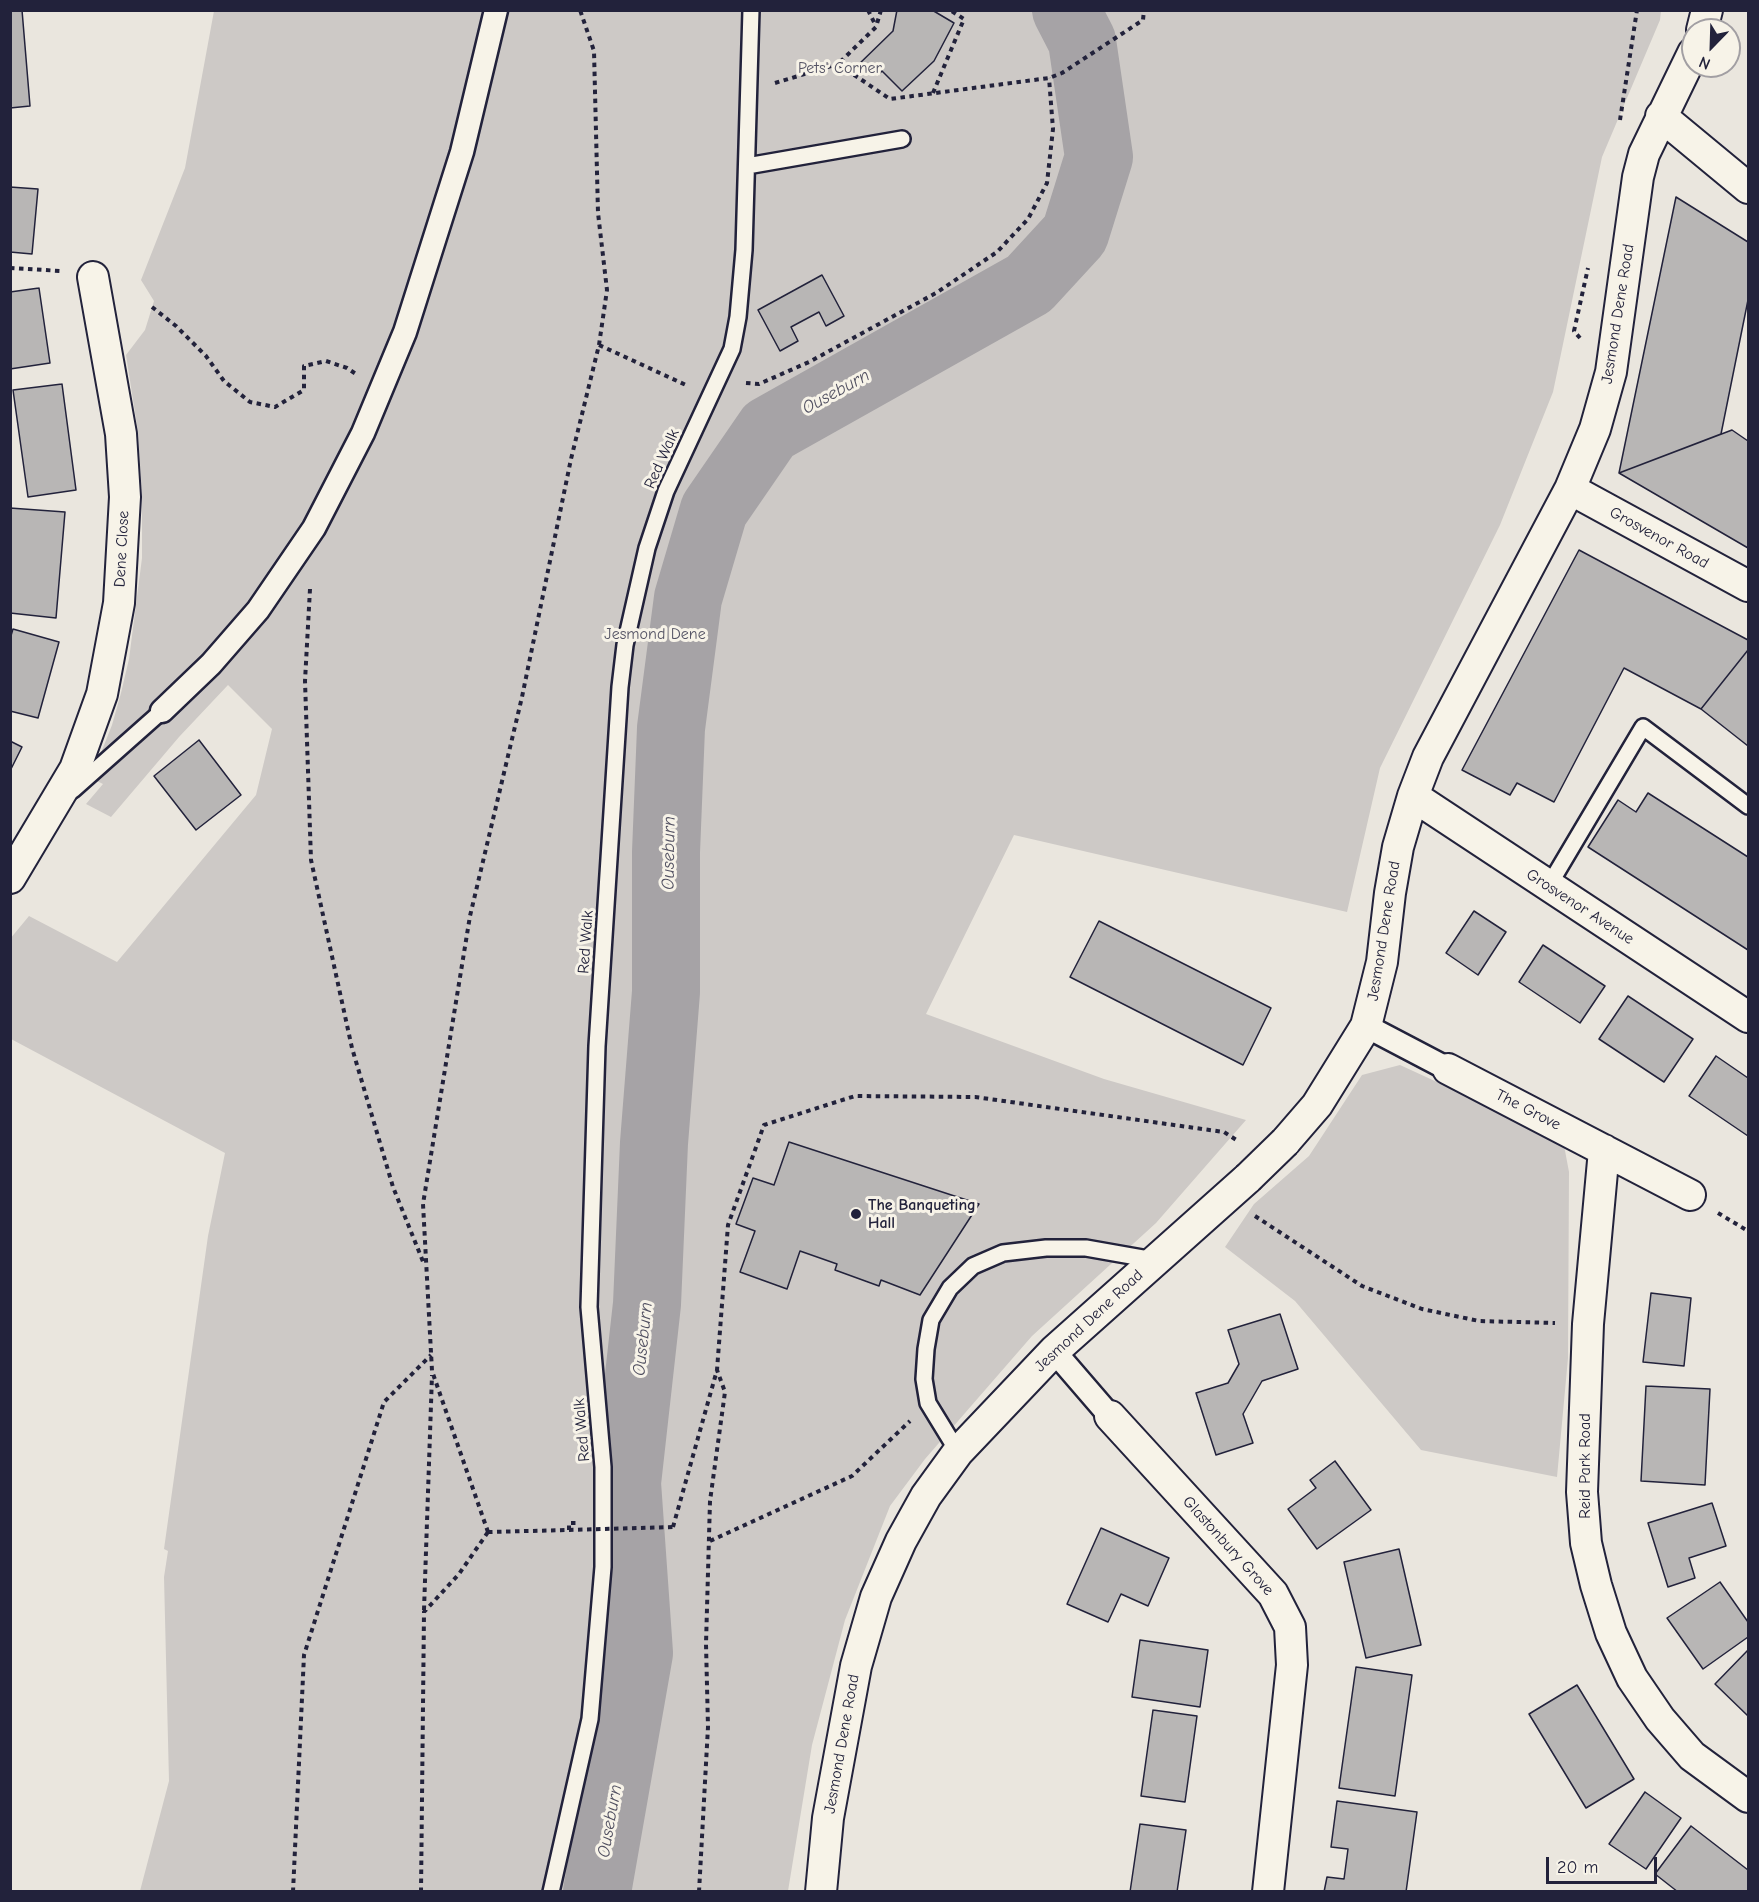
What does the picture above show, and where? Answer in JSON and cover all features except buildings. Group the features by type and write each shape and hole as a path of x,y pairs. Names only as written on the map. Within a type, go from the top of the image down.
{"street":[{"path":"162,711 217,657 258,610 314,528 363,433 405,332 462,152 496,10"},
{"name":"Jesmond Dene Road","path":"820,1892 828,1818 855,1666 876,1597 901,1541 926,1496 958,1452 1054,1351 1248,1178 1285,1142 1317,1105 1366,1026 1382,962 1398,847 1413,796 1428,757 1570,489 1595,429 1611,372 1638,177 1644,154 1681,77"},
{"path":"1661,116 1749,188"},
{"name":"Dene Close","path":"10,879 75,769 102,694 119,603 125,497 121,434 93,277"},
{"name":"Grosvenor Road","path":"1570,489 1749,586"},
{"name":"Grosvenor Avenue","path":"1413,796 1548,887 1749,1017"},
{"name":"The Grove","path":"1366,1026 1690,1195"},
{"name":"Reid Park Road","path":"1604,1149 1588,1324 1583,1502 1586,1543 1596,1586 1611,1633 1632,1678 1660,1719 1692,1756 1749,1797"},
{"name":"Glastonbury Grove","path":"1054,1351 1110,1416 1273,1594 1290,1627 1292,1665 1268,1892"}],"lane":[{"name":"Red Walk","path":"551,1892 590,1719 603,1567 603,1467 589,1307 597,1046 620,687 625,645 647,549 666,491 732,349 738,317 744,250 751,10"},
{"path":"747,166 902,139"},
{"path":"51,811 162,711"},
{"path":"1548,887 1643,727 1749,806"},
{"path":"958,1452 928,1403 924,1379 931,1320 950,1288 973,1266 1002,1253 1046,1248 1086,1248 1154,1260"}],"path":[{"path":"421,1892 424,1611 432,1371 423,1203 470,916 522,697 571,459 599,345 607,290 598,213 594,51 580,10"},
{"path":"868,10 876,27"},
{"path":"749,86 781,82 838,64 876,27 881,10"},
{"path":"933,94 964,19 950,10"},
{"path":"838,64 890,99 1049,78 1062,73 1143,20 1144,10"},
{"path":"717,381 759,384 809,362 936,293 997,252 1028,219 1047,183 1053,129 1049,78"},
{"path":"10,268 54,269 93,277"},
{"path":"152,307 206,356 224,381 250,402 275,407 304,390 304,366 326,362 347,368 381,390"},
{"path":"599,345 711,396"},
{"path":"310,587 305,681 311,860 355,1059 393,1187 426,1268"},
{"path":"488,1532 673,1527 717,1370 728,1225 764,1125 855,1096 975,1097 1224,1132 1243,1145"},
{"path":"1254,1215 1362,1286 1422,1309 1479,1321 1588,1324"},
{"path":"292,1892 304,1655 384,1402 431,1354"},
{"path":"699,1892 708,1727 706,1644 710,1501 726,1392 717,1370"},
{"path":"432,1371 488,1532"},
{"path":"710,1541 852,1476 928,1403"},
{"path":"424,1611 459,1574 488,1532"}],"green space":[{"name":"Jesmond Dene","path":"214,11 1661,11 1660,20 1602,157 1553,392 1500,525 1380,768 1347,912 1014,835 926,1014 1104,1079 1246,1120 1156,1223 1032,1336 925,1459 890,1506 845,1620 812,1745 788,1891 140,1891 169,1781 164,1577 168,1551 164,1549 208,1236 225,1153 11,1039 10,939 29,916 117,962 256,795 272,729 228,685 179,737 111,817 86,804 103,784 91,778 112,725 129,659 142,558 142,496 138,432 126,355 145,330 154,301 141,280 185,168"},
{"path":"1400,1065 1563,1140 1569,1172 1568,1358 1557,1477 1421,1450 1295,1301 1225,1247 1254,1204 1309,1156 1362,1075"}],"waterway":[{"name":"Ouseburn","path":"597,1892 639,1653 627,1483 647,1304 654,1143 666,992 666,852 671,728 688,598 714,510 769,430 1029,284 1075,234 1099,157 1082,41 1066,10"}],"place":[{"name":"The Banqueting Hall","path":"856,1214"}],"park label":[{"name":"Pets' Corner","path":"840,68"}]}
